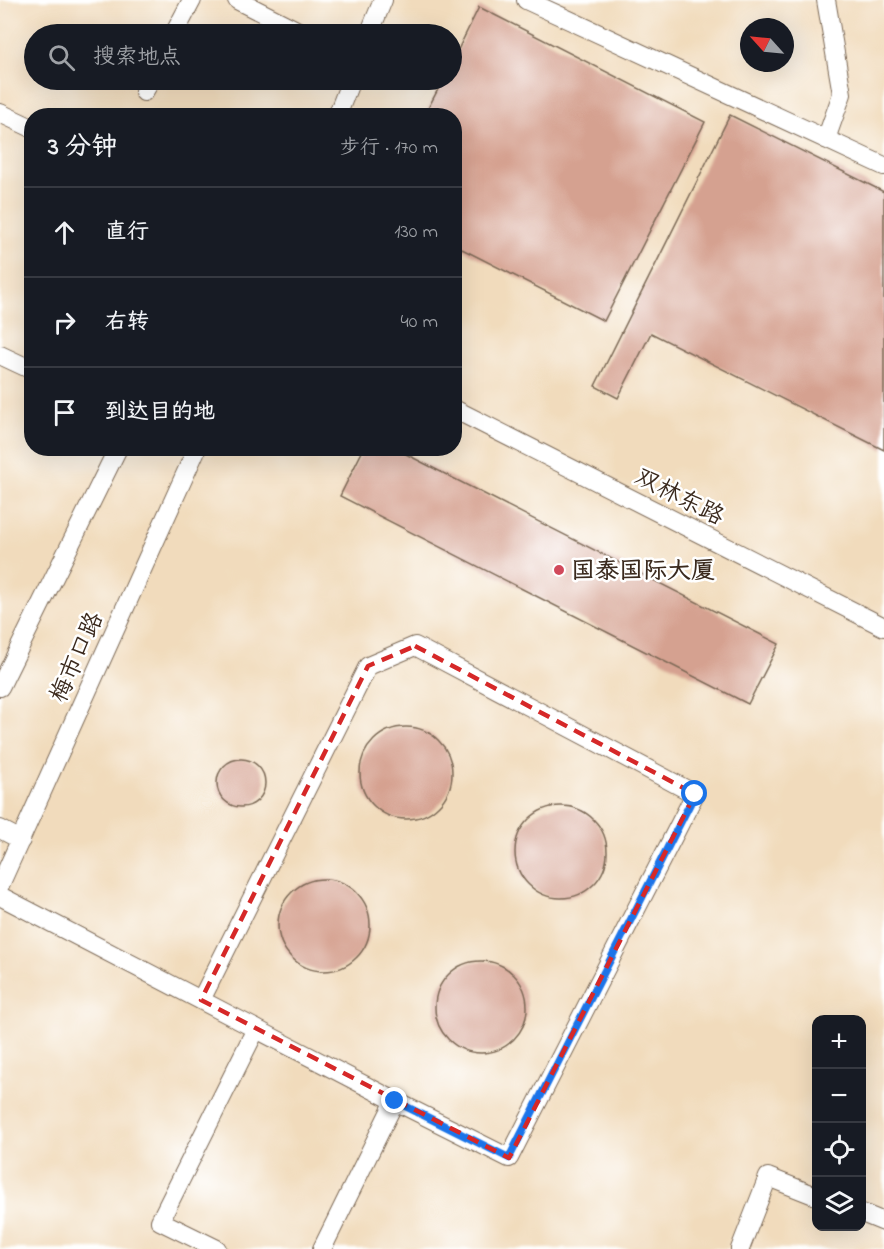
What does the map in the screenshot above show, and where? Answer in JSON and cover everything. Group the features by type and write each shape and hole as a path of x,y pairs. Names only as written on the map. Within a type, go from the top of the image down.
{"street":[{"path":"179,24 192,0"},
{"path":"237,0 284,24"},
{"path":"373,24 383,0"},
{"path":"526,0 884,166"},
{"path":"826,0 842,94 826,139"},
{"path":"340,108 347,90"},
{"path":"0,113 24,124"},
{"path":"0,355 24,366"},
{"name":"双林东路","path":"462,413 884,627"},
{"path":"0,687 114,456"},
{"name":"梅市口路","path":"0,885 193,456"},
{"path":"0,896 395,1101 509,1158 695,794 415,646 405,650 368,666 201,1000"},
{"path":"0,829 21,840"},
{"path":"217,1249 160,1221 256,1029"},
{"path":"322,1249 395,1101"},
{"path":"740,1249 768,1177 812,1194"},
{"path":"866,1215 884,1222"}],"highlighted area":[{"path":"415,646 695,794 509,1158 201,1000 368,666"}],"building":[{"path":"479,7 705,122 604,321 462,249 462,108 428,108 438,90 462,90 462,42"},
{"path":"730,115 884,192 884,450 651,333 618,398 595,386"},
{"name":"国泰国际大厦","path":"360,456 410,456 779,644 748,704 340,496"},
{"path":"406,727 432,735 444,747 452,773 444,799 432,811 406,819 380,811 368,799 360,773 368,747 380,735"},
{"path":"241,759 258,766 265,783 258,800 241,807 224,800 217,783 224,766"},
{"path":"561,806 587,814 599,826 607,852 599,878 587,890 561,898 535,890 523,878 515,852 523,826 535,814"},
{"path":"324,879 342,883 357,892 366,907 370,925 366,943 357,958 342,967 324,971 306,967 291,958 282,943 278,925 282,907 291,892 306,883"},
{"path":"481,961 507,969 519,981 527,1007 519,1033 507,1045 481,1053 455,1045 443,1033 435,1007 443,981 455,969"}],"place":[{"name":"国泰国际大厦","path":"559,570"}],"route":[{"path":"395,1101 509,1158 695,794"}]}
